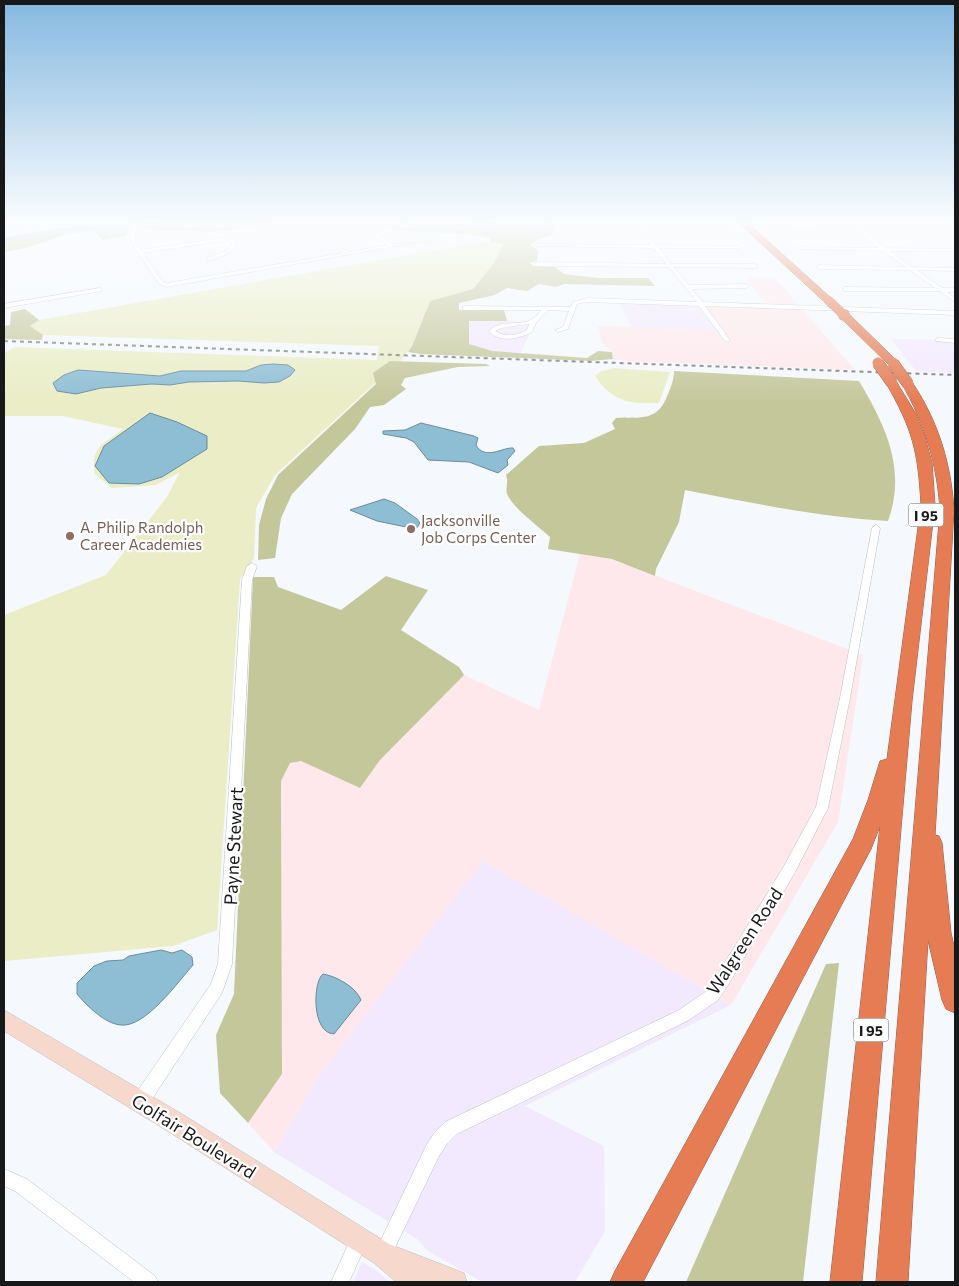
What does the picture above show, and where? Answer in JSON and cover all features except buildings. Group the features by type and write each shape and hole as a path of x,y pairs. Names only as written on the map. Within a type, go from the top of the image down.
{"highway":[{"name":"I 95","path":"796,282 878,363 892,383 910,414 919,437 925,463 928,505 903,700 846,1282"},
{"name":"I 95","path":"808,282 893,363 908,384 933,430 944,469 946,496 928,793 920,873 892,1282"},
{"path":"626,1282 863,842 879,800 903,700"},
{"path":"928,793 936,908 946,969 955,1000"}],"main road":[{"name":"Golfair Boulevard","path":"4,1020 384,1254 415,1282"},
{"name":"Golfair Boulevard","path":"384,1254 414,1264 448,1279"}],"street":[{"path":"159,282 167,284 179,282"},
{"path":"684,282 727,340"},
{"path":"929,282 955,300"},
{"path":"688,287 746,286"},
{"path":"845,289 955,290"},
{"path":"4,306 100,290"},
{"path":"558,330 566,328 572,309 577,301 587,300 955,312"},
{"path":"465,308 572,309"},
{"path":"533,322 501,326 492,332 508,338 521,336 530,331 533,322 546,308"},
{"path":"938,340 955,341"},
{"name":"Walgreen Road","path":"384,1254 433,1150 451,1128 684,1015 712,995 723,980 790,870 822,808 828,785 876,528"},
{"name":"Payne Stewart","path":"140,1102 217,988 225,964 247,580 252,566"},
{"path":"4,1177 21,1185 37,1196 149,1282"},
{"path":"340,1282 360,1239"}],"shaded area":[{"path":"749,282 778,282 855,370 613,359 612,352 603,344 598,326 721,330 704,305 767,306"},
{"path":"620,302 704,305 721,330 631,327"},
{"path":"469,321 535,321 521,353 492,351 468,344"},
{"path":"891,339 955,340 955,373 916,371"},
{"path":"580,554 612,559 863,655 838,822 731,1005 483,861 318,1077 274,1152 248,1123 282,1074 281,781 290,762 301,761 360,788 380,760 464,675 539,710"},
{"path":"483,860 731,1005 525,1106 604,1146 605,1231 575,1282 482,1282 428,1251 417,1239 274,1152 318,1077"},
{"path":"362,1262 374,1269 391,1282 353,1282"}],"green space":[{"path":"254,282 479,282 473,289 430,301 413,344 397,367 374,384 275,475 256,508 254,558 240,579 217,930 173,946 4,961 4,615 106,575 167,497 180,472 156,485 112,488 95,474 95,457 104,442 123,429 63,416 4,416 4,353 15,347 377,360 379,346 43,335 30,326 39,320"},
{"path":"479,282 652,282 655,286 564,284 556,287 539,284 527,291 507,288 495,295 459,303 459,310 504,310 507,321 469,321 469,344 492,351 587,358 598,351 612,352 613,359 591,361 408,352 430,301 473,289"},
{"path":"25,309 39,320 30,326 43,335 42,340 4,339 4,326 10,325 11,312"},
{"path":"390,361 486,364 490,366 458,367 405,378 401,385 406,389 384,405 370,407 355,429 292,494 281,518 275,558 258,560 259,525 266,499 278,475 376,384 373,373"},
{"path":"614,368 670,372 659,403 630,402 622,400 608,391 595,376 600,372"},
{"path":"674,371 859,381 885,431 894,465 893,502 888,521 811,513 685,490 679,522 656,569 655,576 612,559 548,549 550,537 510,500 506,489 506,475 539,446 584,443 615,429 612,423 616,418 641,417 654,414 664,403 672,383"},
{"path":"386,576 428,590 401,630 459,667 464,675 380,760 360,788 301,761 290,763 281,781 282,1074 248,1123 220,1093 216,1035 234,994 253,577 274,577 278,587 341,610"},
{"path":"839,963 803,1282 686,1282 826,964"}],"water":[{"path":"261,365 288,365 295,370 290,376 279,382 238,381 189,382 170,385 152,384 101,388 76,394 57,391 53,383 64,375 78,370 160,376 181,371 246,371"},
{"path":"150,413 177,422 207,436 207,449 162,477 139,484 109,483 95,466 104,446"},
{"path":"421,423 474,436 478,438 476,445 484,452 489,453 509,448 513,448 515,451 507,460 508,465 498,473 469,462 428,460 414,442 406,438 383,434 383,431 405,430"},
{"path":"384,499 395,503 417,519 420,523 416,529 377,521 350,510"},
{"path":"161,950 172,953 182,950 192,957 193,965 170,992 140,1019 130,1024 115,1024 96,1013 77,994 77,983 94,966 107,961 123,960 129,956"},
{"path":"323,974 345,983 355,991 361,1000 334,1034 327,1031 321,1025 316,1006 317,986"}],"railway":[{"path":"4,341 955,375"}],"place":[{"name":"Jacksonville Job Corps Center","path":"411,529"},
{"name":"A. Philip Randolph Career Academies","path":"70,536"}]}
